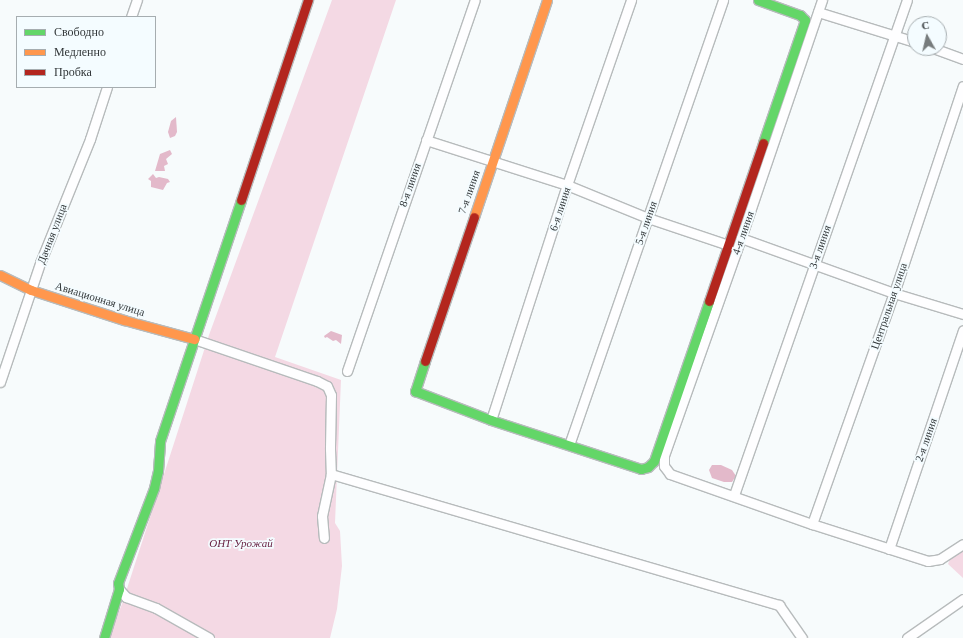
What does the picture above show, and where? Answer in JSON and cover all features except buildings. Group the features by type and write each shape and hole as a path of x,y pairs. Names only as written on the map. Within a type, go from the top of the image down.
{"street":[{"path":"131,16 137,0"},
{"path":"209,638 156,608 126,597 120,589 118,583 154,488 158,471 160,441 308,0"},
{"name":"8-я линия","path":"347,371 475,0"},
{"name":"7-я линия","path":"492,420 414,391 547,0"},
{"name":"6-я линия","path":"492,420 567,185 631,0"},
{"name":"5-я линия","path":"569,445 723,0"},
{"path":"492,420 641,469 648,467 654,461 805,20 800,15 758,0"},
{"name":"4-я линия","path":"734,495 670,474 664,466 664,456 741,238 822,0"},
{"name":"3-я линия","path":"734,495 907,0"},
{"path":"818,12 907,39"},
{"path":"947,53 963,59"},
{"name":"Центральная улица","path":"812,524 894,293 963,86"},
{"name":"Дачная улица","path":"0,382 31,290 90,139 107,88"},
{"path":"426,140 567,185 648,218 728,245"},
{"path":"741,238 894,293 963,314"},
{"name":"Авиационная улица","path":"0,275 31,290 124,320 194,339"},
{"name":"2-я линия","path":"889,549 963,330"},
{"path":"194,339 317,381 327,386 331,395 331,474 322,516 324,538"},
{"path":"331,474 779,605 802,638"},
{"path":"734,495 812,524 928,561 940,558 963,544"},
{"path":"104,638 120,589"},
{"path":"907,638 963,599"}],"green space":[{"name":"ОНТ Урожай","path":"332,0 396,0 275,357 341,380 335,523 340,531 342,566 337,609 330,638 108,638 122,604 209,335"},
{"path":"963,551 963,578 948,564 950,559"}],"shaded area":[{"path":"176,117 177,132 175,136 170,138 168,132 171,121"},
{"path":"170,150 172,154 166,159 168,164 164,166 165,171 155,171 160,154"},
{"path":"153,174 156,178 159,177 168,179 170,182 167,183 163,190 151,187 151,181 148,179"},
{"path":"331,331 342,335 341,344 336,340 333,341 327,337 325,338 324,336"},
{"path":"712,465 721,465 732,470 736,476 732,482 724,482 712,478 709,470"}],"traffic: fast":[{"path":"758,0 800,15 805,20 763,143"},
{"path":"104,638 119,589 118,583 154,488 158,471 160,441 241,200"},
{"path":"425,361 415,391 491,420 641,469 648,467 654,461 709,301"}],"traffic: slow":[{"path":"474,217 547,0"},
{"path":"0,275 31,290 124,320 194,339"}],"traffic: jam":[{"path":"241,200 308,0"},
{"path":"709,301 763,143"},
{"path":"425,361 474,217"}]}
